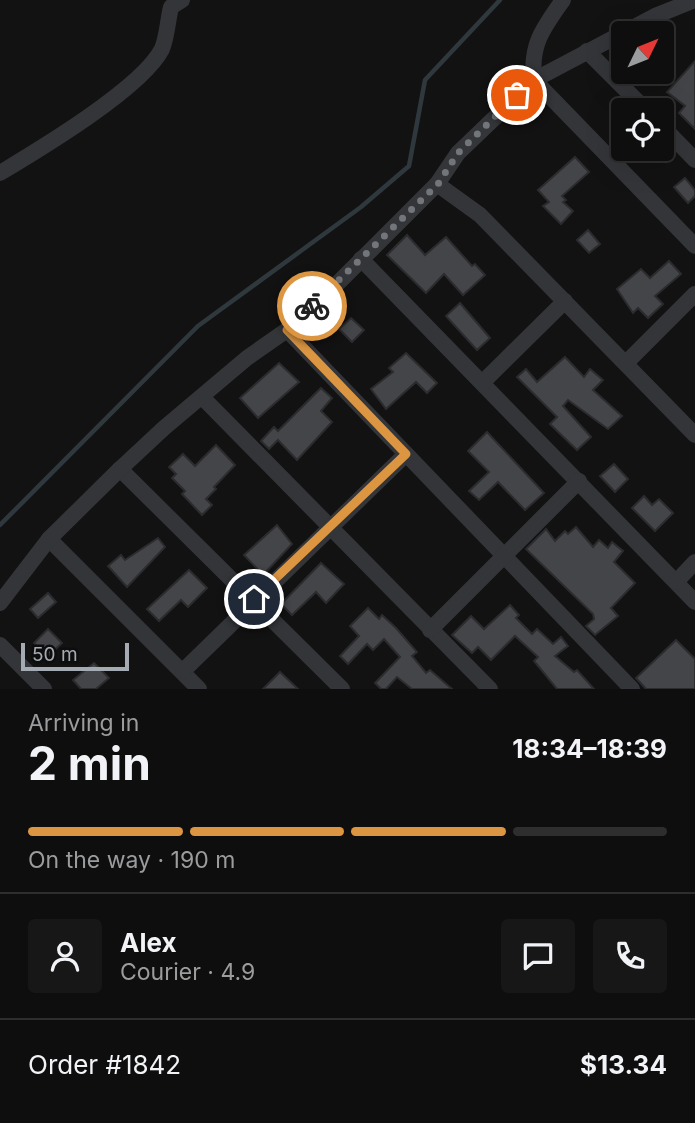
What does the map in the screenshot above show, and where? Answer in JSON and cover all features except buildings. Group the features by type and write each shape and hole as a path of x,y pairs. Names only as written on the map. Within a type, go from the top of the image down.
{"street":[{"path":"0,173 111,99 141,73 162,49 171,7 182,0"},
{"path":"563,0 547,23 531,57 534,80 695,246"},
{"path":"0,603 49,539 120,469 202,397 287,330 438,184 458,153 534,80 586,51 692,6"},
{"path":"586,51 634,98"},
{"path":"674,138 695,160"},
{"path":"438,184 472,207 695,435"},
{"path":"361,259 695,602"},
{"path":"626,363 695,294"},
{"path":"482,383 565,301"},
{"path":"287,330 632,689"},
{"path":"202,397 489,689"},
{"path":"183,671 406,454"},
{"path":"120,469 342,689"},
{"path":"430,630 579,481"},
{"path":"49,539 199,689"},
{"path":"676,582 695,562"},
{"path":"0,645 44,689"}],"waterway":[{"path":"0,525 198,326 361,207 409,166 425,80 500,0"}],"way so far":[{"path":"312,306 438,184 458,153 517,95"}],"route":[{"path":"254,599 406,454 287,330 312,306"}]}
